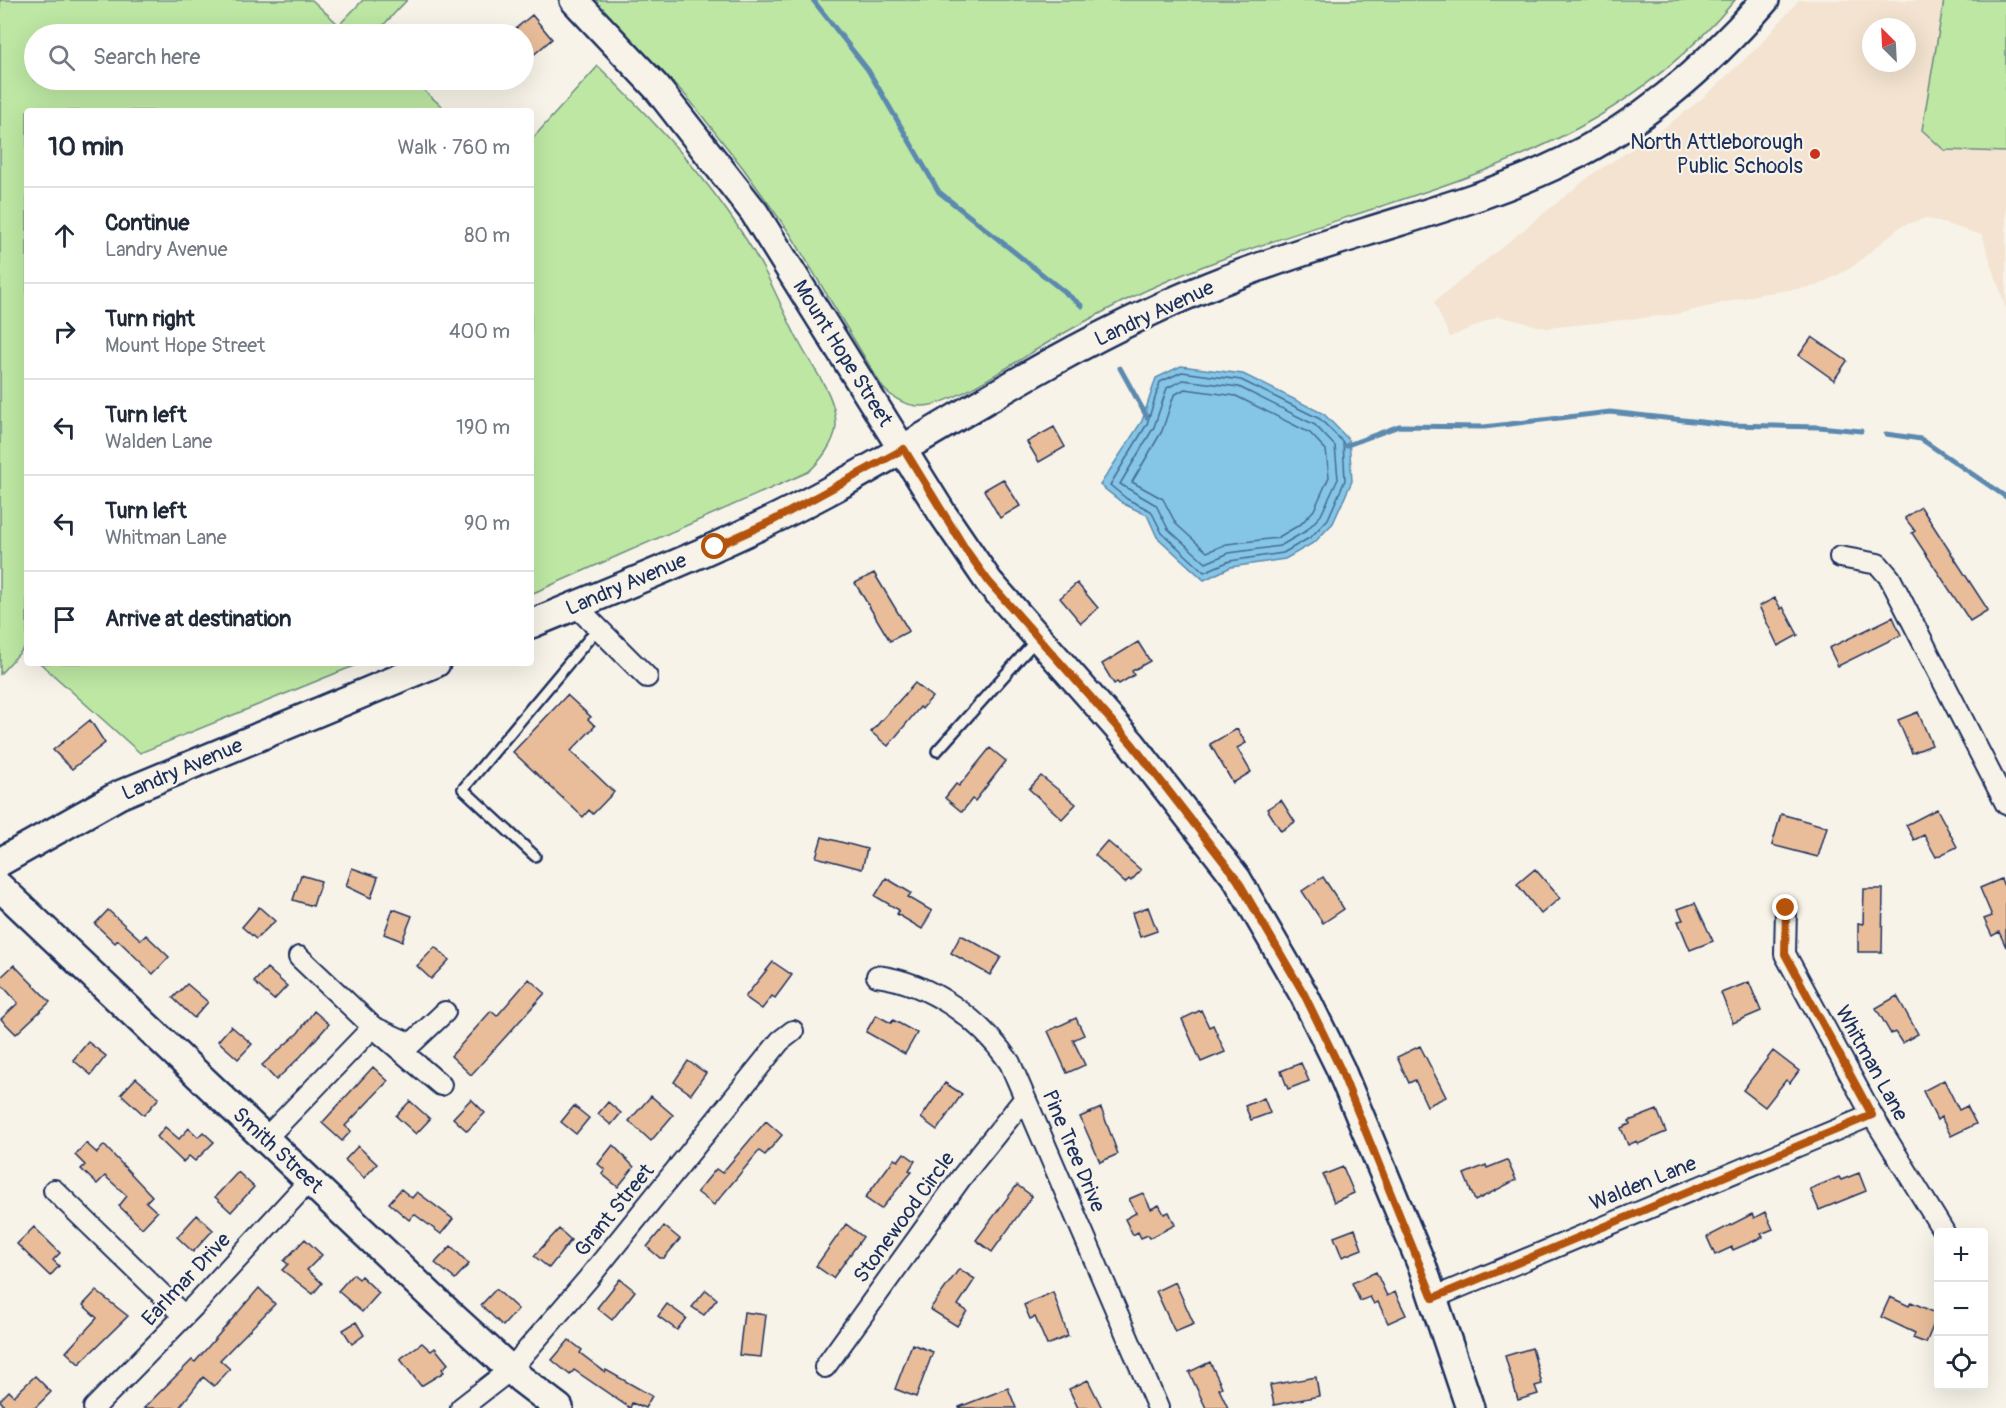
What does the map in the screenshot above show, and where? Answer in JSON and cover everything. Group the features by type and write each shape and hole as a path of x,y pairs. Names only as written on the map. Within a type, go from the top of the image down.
{"street":[{"name":"Mount Hope Street","path":"573,0 657,88 754,212 966,550 1037,639 1132,744 1237,879 1304,994 1340,1068 1433,1298 1470,1408"},
{"name":"Landry Avenue","path":"534,623 772,521 904,449 1050,364 1153,310 1255,269 1463,202 1565,161 1625,126 1680,86 1740,29 1765,0"},
{"path":"1840,557 1878,564 1902,597 2005,798"},
{"path":"576,606 647,677"},
{"name":"Landry Avenue","path":"0,862 119,795 429,666"},
{"name":"Smith Street","path":"0,887 510,1370 559,1408"},
{"name":"Whitman Lane","path":"1786,908 1785,954 1872,1115 1941,1228"},
{"path":"299,957 441,1085"},
{"name":"Pine Tree Drive","path":"877,976 903,980 970,1018 996,1043 1010,1063 1158,1408"},
{"path":"374,1027 411,1044 445,1012"},
{"path":"266,1138 374,1027"},
{"name":"Grant Street","path":"461,1408 510,1370 588,1279 780,1041 793,1031"},
{"name":"Stonewood Circle","path":"825,1366 961,1178 1025,1098"},
{"name":"Walden Lane","path":"1433,1298 1872,1115"},
{"name":"Earlmar Drive","path":"94,1408 184,1316 310,1180"},
{"path":"54,1190 184,1316"}],"lane":[{"path":"535,856 463,789 598,628"},
{"path":"938,751 1037,639"}],"shaded area":[{"name":"North Attleborough Public Schools","path":"1799,0 2006,0 2006,309 1982,235 1926,218 1901,226 1851,268 1816,286 1760,294 1677,314 1547,328 1498,316 1450,337 1434,302 1594,173 1655,135 1704,97 1760,45"}],"green space":[{"path":"0,0 312,0 338,24 24,24 24,90 423,90 444,108 24,108 24,648 0,674"},
{"path":"363,0 407,0 384,24 340,24"},
{"path":"594,0 1735,0 1701,37 1663,71 1622,102 1578,128 1523,155 1467,177 1235,254 1178,276 1088,320 969,390 934,404 921,406 900,401 883,388 791,235 743,168 688,98"},
{"path":"1944,0 2006,0 2006,152 1944,150 1922,130"},
{"path":"598,66 689,162 747,241 828,393 835,414 836,426 833,439 826,451 808,472 534,593 534,137"},
{"path":"43,666 354,666 140,753"}],"water":[{"path":"1181,366 1243,374 1324,414 1349,440 1352,481 1333,523 1315,542 1285,559 1231,567 1204,580 1157,537 1147,515 1124,504 1100,485 1142,421 1156,378"}],"building":[{"path":"532,15 552,39 534,54 534,24 521,24"},
{"path":"1812,337 1847,361 1834,380 1799,355"},
{"path":"1054,427 1065,447 1039,462 1027,442"},
{"path":"1003,479 1020,506 1000,518 984,490"},
{"path":"1921,507 1988,610 1970,621 1912,533 1915,531 1905,518"},
{"path":"874,573 909,631 890,641 855,583"},
{"path":"1077,583 1098,608 1081,623 1060,598"},
{"path":"1775,598 1781,609 1783,607 1798,635 1778,646 1759,606"},
{"path":"1893,617 1901,635 1838,666 1829,648"},
{"path":"1138,642 1150,661 1132,671 1134,675 1119,684 1117,682 1114,684 1102,664"},
{"path":"915,683 932,697 922,709 920,707 888,746 871,732"},
{"path":"567,695 591,717 588,719 595,726 571,751 614,792 593,814 589,810 583,817 513,752"},
{"path":"1918,712 1932,745 1912,753 1898,720"},
{"path":"90,720 105,743 72,769 53,750"},
{"path":"1237,729 1246,743 1237,748 1251,772 1233,783 1210,744"},
{"path":"990,748 1006,761 975,801 972,799 962,812 945,798 956,784 959,786"},
{"path":"1041,776 1076,804 1062,819 1029,789"},
{"path":"1281,800 1295,822 1281,831 1267,809"},
{"path":"1937,809 1957,847 1936,857 1924,835 1914,840 1906,825"},
{"path":"1781,814 1827,827 1818,857 1772,845"},
{"path":"822,837 867,849 862,869 816,857"},
{"path":"1107,841 1141,870 1131,881 1129,879 1125,883 1095,855"},
{"path":"352,868 378,877 371,898 346,886"},
{"path":"1535,869 1560,898 1541,914 1517,884"},
{"path":"301,875 321,881 313,906 293,900"},
{"path":"1323,877 1344,909 1323,923 1302,891"},
{"path":"886,878 911,893 908,897 932,911 922,929 897,914 899,910 875,896"},
{"path":"2001,879 2006,891 2006,947 1999,932 1992,936 1984,919 1992,916 1980,888"},
{"path":"1864,889 1883,889 1882,952 1858,952 1858,923 1863,924"},
{"path":"1695,903 1713,941 1690,950 1678,921 1683,920 1678,909"},
{"path":"259,907 275,921 256,939 242,927"},
{"path":"1148,907 1157,931 1140,937 1132,913"},
{"path":"393,909 412,916 402,941 384,934"},
{"path":"108,910 141,940 146,935 169,957 153,974 118,940 115,943 95,924"},
{"path":"961,935 1001,957 990,975 951,953"},
{"path":"435,947 449,960 431,979 417,966"},
{"path":"773,962 792,975 775,998 772,996 762,1009 745,997"},
{"path":"14,965 50,1002 16,1034 1,1019 18,1003 0,983 0,978"},
{"path":"267,968 287,986 274,1000 254,982"},
{"path":"529,979 545,993 471,1075 451,1056 491,1011 497,1016"},
{"path":"1749,982 1761,1011 1733,1023 1721,993"},
{"path":"187,984 208,1002 194,1018 173,998"},
{"path":"1897,996 1918,1034 1902,1043 1895,1032 1891,1034 1876,1008"},
{"path":"1201,1010 1209,1027 1213,1025 1225,1052 1201,1062 1182,1019"},
{"path":"314,1011 329,1024 276,1080 262,1065 298,1033"},
{"path":"876,1015 891,1023 893,1020 917,1033 905,1054 866,1032"},
{"path":"1076,1018 1084,1035 1073,1040 1085,1065 1067,1073 1048,1031"},
{"path":"231,1026 252,1044 238,1059 218,1041"},
{"path":"88,1042 106,1056 91,1075 73,1060"},
{"path":"1420,1046 1446,1097 1427,1106 1415,1080 1409,1083 1397,1057"},
{"path":"1773,1051 1799,1071 1790,1083 1786,1080 1765,1107 1743,1090"},
{"path":"688,1061 706,1073 691,1094 674,1082"},
{"path":"1301,1063 1309,1081 1288,1089 1281,1071"},
{"path":"373,1067 388,1081 345,1126 351,1131 342,1141 322,1123"},
{"path":"136,1078 159,1098 144,1115 121,1094"},
{"path":"1944,1080 1959,1110 1967,1106 1976,1124 1951,1136 1941,1117 1937,1120 1923,1091"},
{"path":"945,1083 962,1094 937,1130 921,1118"},
{"path":"651,1096 673,1115 651,1141 629,1121"},
{"path":"1264,1098 1270,1113 1251,1120 1245,1106"},
{"path":"471,1099 485,1113 467,1131 453,1118"},
{"path":"410,1101 430,1119 416,1134 396,1116"},
{"path":"608,1102 621,1113 611,1125 598,1114"},
{"path":"574,1106 589,1118 576,1134 561,1122"},
{"path":"1101,1108 1118,1154 1100,1162 1080,1117"},
{"path":"1657,1110 1666,1132 1638,1144 1637,1141 1628,1145 1621,1128 1630,1124 1629,1121"},
{"path":"766,1121 782,1135 765,1155 759,1151 714,1205 697,1192 716,1169 722,1173"},
{"path":"165,1127 179,1139 189,1128 198,1137 203,1132 214,1142 195,1161 189,1156 183,1162 157,1137"},
{"path":"86,1143 97,1153 104,1145 152,1196 146,1202 157,1212 142,1228 119,1206 127,1196 105,1176 97,1184 81,1169 85,1165 75,1155"},
{"path":"613,1145 634,1167 618,1187 602,1174 605,1170 598,1164"},
{"path":"358,1146 377,1164 364,1178 345,1160"},
{"path":"904,1153 915,1161 909,1170 912,1172 881,1209 865,1198 894,1159 898,1161"},
{"path":"1507,1160 1516,1180 1475,1201 1464,1174"},
{"path":"1343,1167 1354,1193 1334,1202 1323,1175"},
{"path":"238,1172 254,1187 231,1212 215,1197"},
{"path":"1859,1173 1866,1191 1819,1210 1810,1189 1839,1177 1841,1180"},
{"path":"1017,1185 1032,1196 992,1252 976,1240"},
{"path":"401,1189 412,1198 417,1192 453,1219 441,1234 414,1214 409,1220 389,1203"},
{"path":"1143,1193 1151,1209 1159,1205 1164,1214 1169,1212 1175,1225 1150,1238 1148,1235 1141,1238 1138,1232 1133,1235 1125,1219 1136,1213 1129,1199"},
{"path":"1765,1212 1773,1229 1761,1234 1763,1237 1715,1255 1707,1237 1752,1214 1754,1218"},
{"path":"197,1215 213,1230 193,1252 177,1237"},
{"path":"846,1224 863,1237 833,1278 816,1266"},
{"path":"664,1226 680,1239 664,1258 660,1258 647,1247"},
{"path":"34,1227 60,1253 53,1260 59,1266 50,1276 17,1244"},
{"path":"559,1229 571,1240 549,1268 534,1256"},
{"path":"1355,1229 1362,1249 1342,1257 1334,1237"},
{"path":"305,1239 322,1255 307,1270 322,1283 313,1294 282,1270 288,1264 284,1261"},
{"path":"451,1246 469,1264 455,1279 435,1263"},
{"path":"959,1269 975,1279 958,1305 967,1311 957,1326 930,1309"},
{"path":"1376,1272 1387,1296 1395,1292 1406,1315 1388,1323 1378,1302 1374,1304 1370,1297 1360,1301 1352,1283"},
{"path":"353,1274 359,1279 361,1276 379,1293 362,1312 338,1291"},
{"path":"620,1279 635,1291 612,1320 597,1308"},
{"path":"1175,1282 1194,1324 1175,1332 1156,1291"},
{"path":"259,1288 275,1304 220,1360 230,1369 214,1386 203,1377 179,1408 144,1408 192,1360 195,1362"},
{"path":"496,1289 518,1309 503,1326 481,1305"},
{"path":"706,1290 717,1299 704,1315 692,1307"},
{"path":"96,1291 128,1316 79,1364 66,1352 97,1318 83,1305"},
{"path":"1053,1292 1068,1336 1047,1345 1035,1317 1030,1319 1024,1305"},
{"path":"1890,1297 1909,1306 1911,1302 1934,1312 1934,1324 1926,1343 1913,1338 1915,1333 1881,1317"},
{"path":"667,1304 686,1318 677,1330 658,1316"},
{"path":"744,1312 766,1315 761,1357 739,1355"},
{"path":"356,1322 364,1335 352,1344 343,1330"},
{"path":"569,1340 582,1350 580,1353 605,1372 606,1370 652,1396 645,1408 632,1403 630,1408 574,1370 570,1375 552,1360"},
{"path":"422,1343 431,1351 435,1348 448,1364 442,1369 444,1372 421,1386 400,1359"},
{"path":"912,1344 933,1352 916,1397 895,1389"},
{"path":"1532,1348 1542,1384 1535,1386 1538,1394 1518,1400 1505,1356"},
{"path":"1210,1362 1222,1387 1219,1389 1228,1408 1206,1408 1189,1372"},
{"path":"35,1376 51,1392 35,1408 1,1408 4,1406 0,1400 9,1391 14,1396"},
{"path":"1316,1377 1319,1396 1274,1405 1270,1385"},
{"path":"1088,1380 1102,1408 1078,1408 1069,1389"},
{"path":"1008,1388 1016,1408 959,1408 959,1407"}],"waterway":[{"path":"813,0 868,70 939,192 1082,306"},
{"path":"1120,368 1147,417"},
{"path":"1345,446 1399,426 1484,427 1610,412 1729,425 1819,427 1861,431"},
{"path":"1886,434 1921,439 2006,497"}],"place":[{"name":"North Attleborough Public Schools","path":"1815,154"}],"route":[{"path":"715,547 772,521 904,449 942,513 989,582 1069,676 1132,744 1237,879 1304,994 1340,1068 1423,1268 1433,1298 1872,1115 1785,954 1786,908"}]}
